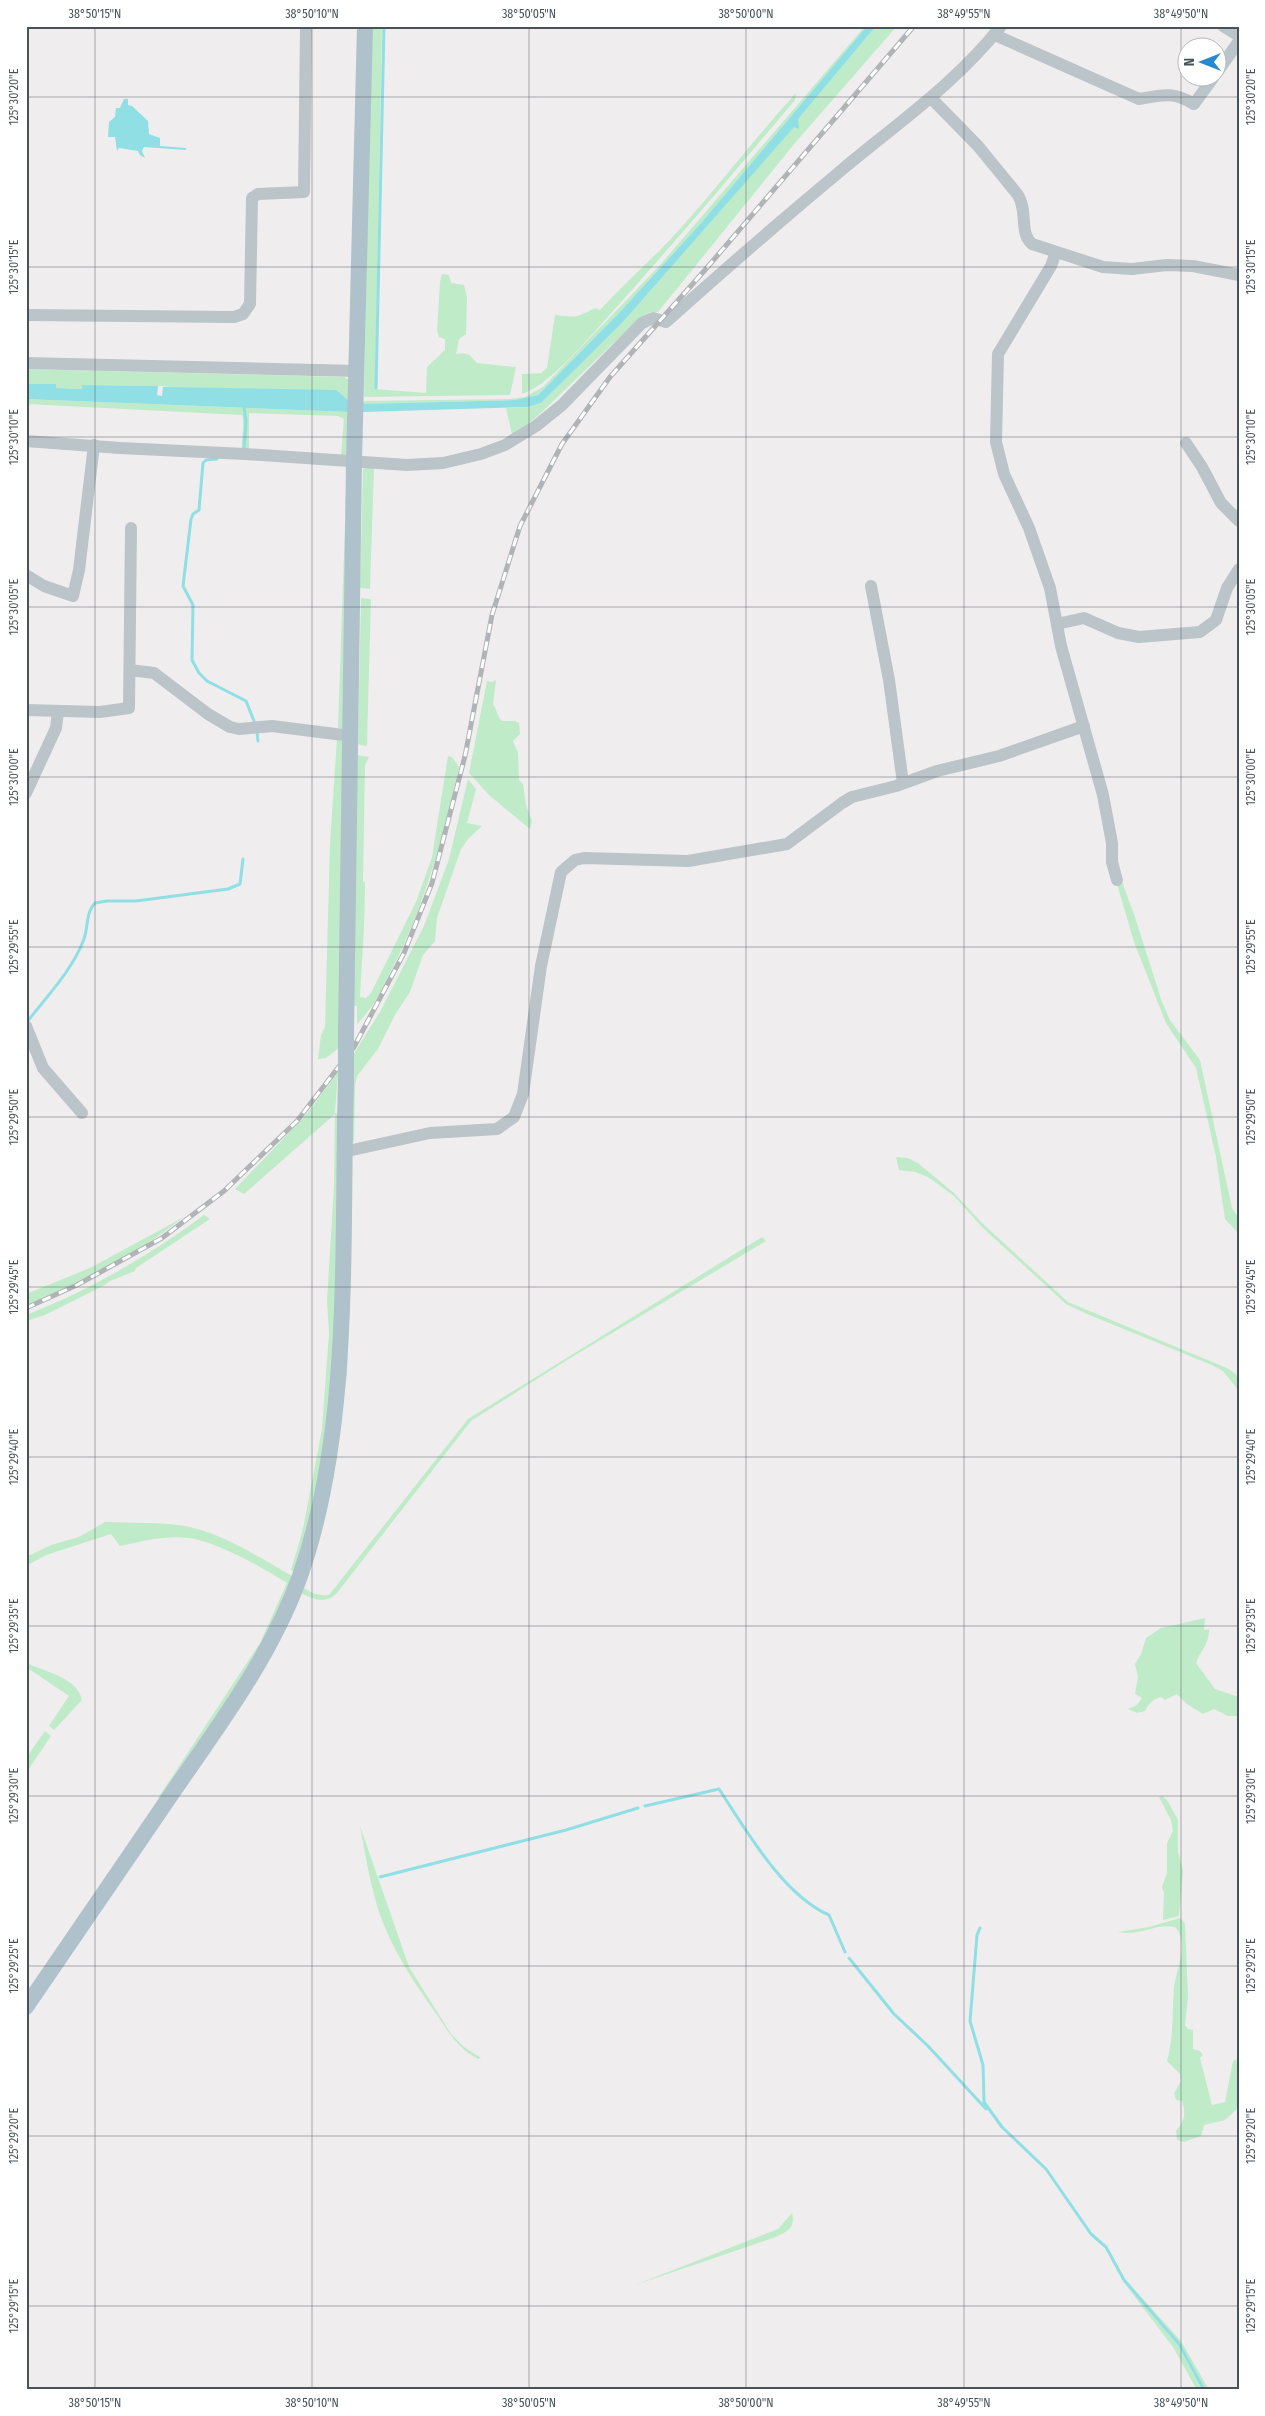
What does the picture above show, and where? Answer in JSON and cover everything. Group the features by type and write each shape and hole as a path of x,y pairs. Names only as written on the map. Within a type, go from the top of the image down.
{"main road":[{"path":"26,2007 244,1690 280,1624 300,1577 322,1493 335,1408 341,1284 346,1082 354,461 358,371 365,26"}],"street":[{"path":"26,315 234,317 243,314 250,304 252,198 258,194 304,192 306,26"},
{"path":"1223,26 1239,36"},
{"path":"26,441 406,465 443,463 480,454 514,440 549,417 642,322 653,318 666,322 752,245 931,98 973,59 998,30 1139,99 1162,94 1173,94 1194,104 1206,88"},
{"path":"1228,57 1239,41"},
{"path":"931,98 978,146 1018,195 1024,204 1025,230 1028,241 1039,248 1114,268 1140,269 1178,266 1206,268 1239,275"},
{"path":"1056,252 998,354 995,414 999,459 1029,528 1050,588 1060,646 1103,795 1112,843 1112,862 1117,880"},
{"path":"26,364 358,371"},
{"path":"1186,442 1222,503 1239,520"},
{"path":"26,575 44,586 73,596 94,445"},
{"path":"26,710 100,712 129,708 131,528"},
{"path":"1057,624 1084,618 1118,633 1139,637 1200,632 1216,620 1227,588 1239,569"},
{"path":"871,586 889,680 903,783"},
{"path":"130,670 154,673 208,714 230,727 239,729 272,726 351,736"},
{"path":"26,794 56,728 58,711"},
{"path":"343,1152 430,1133 497,1129 514,1117 523,1094 541,966 557,887 561,872 567,865 584,858 688,861 787,844 852,797 903,783 937,771 999,756 1084,726"},
{"path":"26,1026 43,1068 82,1113"}],"green space":[{"path":"371,26 382,26 375,389 426,393 427,367 445,350 445,339 439,337 437,331 442,274 449,275 451,283 464,285 467,297 466,334 459,339 456,354 468,354 477,363 516,367 510,395 364,397"},
{"path":"865,26 867,26 702,222 620,312 538,395 522,400 362,404 364,401 510,399 525,397 543,387 661,264"},
{"path":"876,26 897,26 795,143 658,312 650,312 638,319 543,411 526,426 512,434 506,408 528,407 541,403 622,323 797,123 798,119"},
{"path":"796,93 795,100 660,258 583,344 546,380 522,394 522,374 541,373 547,368 555,315 573,316 596,308 600,310 678,231"},
{"path":"26,369 344,377 349,380 350,402 158,386 82,385 82,389 56,388 56,384 26,384"},
{"path":"26,399 350,412 352,455 341,455 344,419 338,416 249,413 249,450 242,449 242,415 26,404"},
{"path":"347,464 347,730 338,728"},
{"path":"368,467 374,468 370,589 360,588 363,469"},
{"path":"361,598 371,599 367,745 365,746 358,744"},
{"path":"496,680 493,704 499,717 502,721 519,723 520,734 513,741 518,753 519,780 523,784 526,805 532,821 530,829 489,795 469,773 487,681 492,682"},
{"path":"337,739 347,739 339,1048 326,1058 318,1059 321,1035 325,1027 330,844"},
{"path":"357,755 369,757 365,765 363,881 365,883 365,897 360,997 366,998 371,993 416,902 432,857 448,756 452,757 459,767 439,846 423,898 380,994 357,1024 357,1006 352,1006"},
{"path":"468,779 476,789 467,823 482,826 468,839 461,849 437,918 435,941 423,955 410,992 396,1013 378,1049 357,1076 355,1085 354,1142 348,1136 353,1055 380,1012 424,926 449,859"},
{"path":"1122,882 1162,1002 1170,1020 1200,1060 1232,1208 1239,1219 1239,1234 1225,1219 1216,1157 1196,1068 1166,1023 1134,942 1117,884"},
{"path":"338,1072 335,1113 339,1114 335,1355 318,1491 296,1573 291,1570 303,1529 322,1429 329,1333 327,1301 334,1186 335,1114 244,1194 235,1189 306,1115"},
{"path":"896,1157 908,1158 919,1164 954,1193 983,1224 1068,1302 1229,1369 1239,1377 1239,1391 1223,1371 1212,1365 1066,1304 982,1227 954,1196 928,1177 915,1172 899,1170"},
{"path":"204,1215 210,1219 136,1268 135,1271 110,1281 45,1315 26,1321 26,1315 73,1295 118,1271"},
{"path":"184,1217 128,1256 68,1288 26,1306 26,1294 90,1268"},
{"path":"762,1237 766,1241 567,1360 471,1421 337,1593 327,1599 317,1600 297,1591 349,1305 347,1375 331,1487 303,1586 315,1594 322,1595 329,1595 468,1419"},
{"path":"105,1522 165,1524 200,1530 243,1548 296,1578 273,1629 162,1798 158,1798 260,1643 287,1583 253,1563 212,1544 180,1537 154,1539 120,1546 111,1534 46,1555 26,1566 26,1557 51,1545 79,1537"},
{"path":"1205,1618 1204,1630 1209,1629 1209,1634 1196,1663 1215,1689 1239,1697 1239,1716 1228,1716 1214,1709 1203,1714 1187,1704 1177,1694 1165,1700 1161,1697 1156,1699 1145,1711 1137,1713 1128,1709 1137,1705 1142,1698 1135,1694 1138,1677 1135,1664 1141,1654 1146,1638 1161,1628"},
{"path":"26,1663 59,1676 74,1686 79,1692 82,1700 54,1730 49,1726 69,1696 26,1667"},
{"path":"45,1731 51,1736 26,1773 26,1758"},
{"path":"1162,1796 1167,1800 1178,1820 1178,1852 1183,1871 1179,1916 1163,1920 1164,1893 1162,1887 1167,1873 1167,1843 1173,1831 1171,1820 1159,1797"},
{"path":"360,1826 409,1967 451,2034 464,2047 481,2058 478,2059 464,2050 444,2026 400,1958 383,1923 375,1899"},
{"path":"1180,1918 1185,1924 1188,1997 1185,2025 1188,2029 1193,2030 1193,2049 1200,2051 1203,2055 1200,2058 1212,2105 1225,2102 1233,2061 1239,2058 1239,2107 1225,2120 1204,2125 1201,2136 1184,2142 1177,2140 1176,2131 1183,2120 1184,2113 1182,2101 1176,2100 1174,2093 1181,2081 1180,2074 1167,2061 1172,2033 1174,1987 1182,1948 1179,1933 1175,1927 1168,1926 1133,1933 1118,1932 1149,1927"},
{"path":"792,2213 793,2223 786,2232 778,2236 635,2285 778,2229"},
{"path":"1125,2279 1181,2341 1209,2390 1205,2390 1180,2343"},
{"path":"1122,2280 1177,2344 1202,2390 1197,2390 1173,2347"}],"water":[{"path":"867,26 876,26 798,119 799,129 794,127 622,323 541,403 528,407 363,412 362,404 516,400 538,395 620,312 702,222"},
{"path":"124,99 128,99 128,105 132,106 148,121 149,134 160,138 160,146 186,148 186,150 144,147 142,151 145,158 138,151 119,148 117,151 115,137 108,137 109,122 115,117 116,108 120,108"},
{"path":"26,384 56,384 56,388 82,389 82,385 158,386 157,395 162,396 163,387 336,390 350,402 350,412 26,399"}],"waterway":[{"path":"376,388 384,26"},
{"path":"244,407 246,422 244,448"},
{"path":"217,459 206,460 203,463 199,510 193,514 191,519 183,586 193,605 192,660 199,673 207,681 246,701 254,721"},
{"path":"257,732 258,741"},
{"path":"27,1022 59,983 73,962 84,939 89,915 95,903 136,901 228,889 240,884 243,859"},
{"path":"645,1806 719,1789 754,1842 781,1877 812,1906 829,1915 845,1952"},
{"path":"380,1877 566,1830 638,1808"},
{"path":"980,1928 977,1935 970,2021 983,2065 984,2102 1002,2127 1046,2169 1091,2234 1106,2247 1124,2280 1179,2344 1204,2390"},
{"path":"849,1958 894,2014 928,2046 986,2109"}],"railway":[{"path":"26,1308 77,1285 162,1238 224,1191 297,1121 354,1047 404,953 432,883 465,756 492,615 520,526 562,444 610,377 705,270 914,26"}]}
